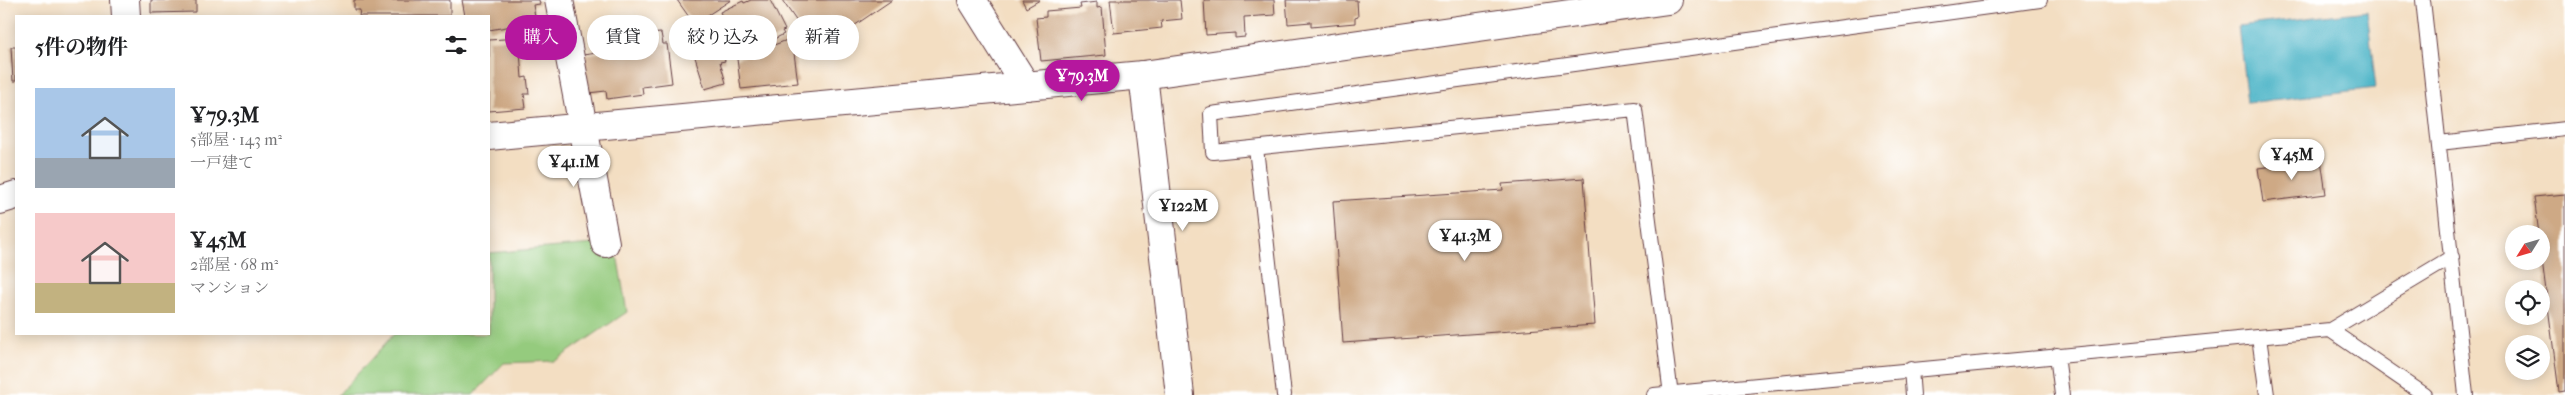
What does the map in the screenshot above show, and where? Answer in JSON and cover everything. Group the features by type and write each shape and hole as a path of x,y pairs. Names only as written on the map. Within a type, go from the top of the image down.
{"street":[{"path":"125,0 126,15"},
{"path":"559,0 585,127 605,243"},
{"path":"972,0 1026,86"},
{"path":"490,136 1143,75 1668,0"},
{"path":"1143,75 1180,395"},
{"path":"0,200 15,195"}],"lane":[{"path":"1671,394 1636,109 1213,152 1211,114 2040,0"},
{"path":"2423,0 2466,395"},
{"path":"2439,143 2565,129"},
{"path":"1256,148 1284,395"},
{"path":"1654,395 2330,330 2452,257"},
{"path":"2330,330 2425,395"},
{"path":"2259,336 2267,395"},
{"path":"2057,355 2062,395"},
{"path":"1911,369 1913,395"}],"green space":[{"path":"605,243 618,260 627,312 555,361 504,363 473,395 338,395 393,335 490,335 490,253"}],"water":[{"path":"2367,11 2376,88 2247,103 2238,26"}],"building":[{"path":"151,0 196,0 196,12 151,13"},
{"path":"354,0 450,0 450,15 359,15 360,10 354,10"},
{"path":"462,0 539,0 540,4 533,5 535,15 505,15 505,27 490,30 490,15 465,15"},
{"path":"677,0 731,0 708,15 688,15"},
{"path":"751,0 770,0 785,30 782,31 784,34 777,38 777,15 721,15 720,12 743,1 744,3"},
{"path":"782,0 892,0 859,22 859,15 792,15"},
{"path":"1022,0 1040,0 1026,8"},
{"path":"1110,0 1180,0 1182,19 1161,21 1162,28 1114,33"},
{"path":"1204,0 1274,0 1275,15 1244,17 1245,37 1235,38 1235,33 1206,35"},
{"path":"1286,0 1357,0 1358,17 1355,18 1355,23 1311,27 1311,22 1288,24"},
{"path":"1097,2 1097,8 1102,7 1106,55 1041,61 1036,18 1046,17 1046,11 1081,8 1080,4"},
{"path":"659,33 661,33 663,44 667,44 672,83 642,87 643,94 607,99 606,91 588,93 583,55 587,54 587,60 659,60"},
{"path":"505,39 505,60 521,60 522,78 527,77 529,94 524,94 526,108 490,111 490,40"},
{"path":"787,40 787,60 795,60 798,83 741,89 737,60 777,60 777,44"},
{"path":"11,47 15,47 15,81 13,81"},
{"path":"696,60 725,60 720,62 726,83 705,89"},
{"path":"2321,160 2326,194 2263,202 2258,168"},
{"path":"1584,178 1595,325 1343,343 1333,201 1503,190 1502,184"},
{"path":"2565,194 2565,391 2559,392 2550,322 2550,280 2545,280 2543,270 2550,270 2550,225 2538,225 2534,197"}]}
